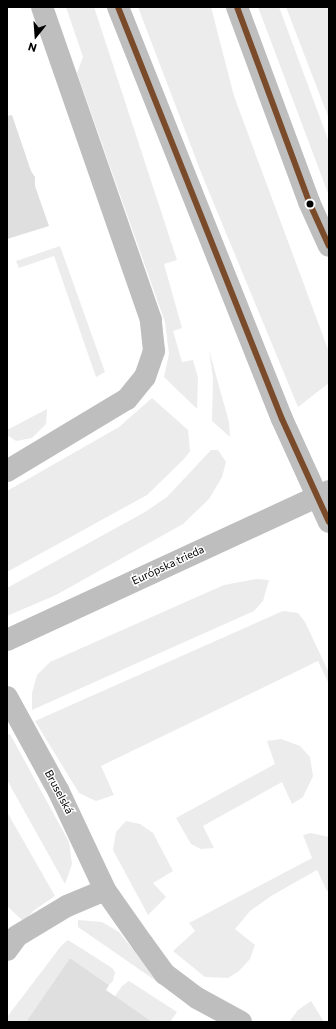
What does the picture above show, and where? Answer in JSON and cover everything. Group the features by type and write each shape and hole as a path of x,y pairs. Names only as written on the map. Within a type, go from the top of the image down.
{"street":[{"path":"7,471 127,399 145,377 154,351 151,320 42,7"},
{"path":"118,7 192,199 282,419 323,494 329,522"},
{"path":"237,7 309,202 329,246"},
{"name":"Európska trieda","path":"7,640 323,494"},
{"name":"Bruselská","path":"7,696 58,790 105,890 165,974 197,998 237,1019"},
{"path":"7,950 17,936 67,906 105,890"}],"shaded area":[{"path":"66,7 94,7 177,260 164,264 182,328 173,331 182,362 193,360 198,378 197,409 164,377 169,354 165,322 77,73 83,57"},
{"path":"138,7 211,7 234,96 329,352 329,383 298,407 202,175"},
{"path":"258,7 279,7 329,142 329,196"},
{"path":"286,7 329,7 329,119"},
{"path":"60,246 105,372 96,377 54,256 19,268 16,261"},
{"path":"209,350 229,422 230,437 212,421 213,378"},
{"path":"152,398 188,430 190,451 184,459 147,495 7,572 7,491 119,427"},
{"path":"47,409 46,424 32,438 16,441 7,435 7,430"},
{"path":"211,450 218,450 226,462 222,477 209,499 183,524 56,595 7,616 7,588 145,512 167,497"},
{"path":"256,579 269,580 263,601 254,611 32,710 32,693 37,675 50,662 224,585"},
{"path":"283,611 298,613 305,622 329,673 329,684 318,661 101,766 114,795 96,801 79,793 35,721"},
{"path":"10,734 69,842 72,864 65,884 7,780 7,735"},
{"path":"281,739 300,746 310,757 313,776 303,797 292,804 282,782 203,826 214,848 201,849 191,844 176,818 275,764 267,741"},
{"path":"7,812 55,896 33,911 24,922 7,906"},
{"path":"126,821 140,824 153,833 173,871 153,883 166,897 148,915 113,850 116,832"},
{"path":"311,833 329,837 329,890 327,891 317,870 271,896 250,911 235,929 255,945 250,959 239,971 228,978 205,977 173,951 195,931 189,923 312,858 303,835"},
{"path":"78,920 102,922 119,932 159,983 78,927"},
{"path":"68,940 112,968 115,972 113,981 109,985 70,958 26,1022 7,1022 7,1017 61,946"},
{"path":"129,981 177,1012 170,1022 152,1022 113,999 122,986"},
{"path":"311,1001 324,1022 289,1022 298,1010"}],"building":[{"path":"12,115 31,171 35,177 35,186 49,226 7,239 7,116"},
{"path":"70,958 109,985 106,990 152,1022 26,1022"}],"transit line":[{"path":"118,7 282,419 329,522"},
{"path":"237,7 309,202 329,246"}]}
